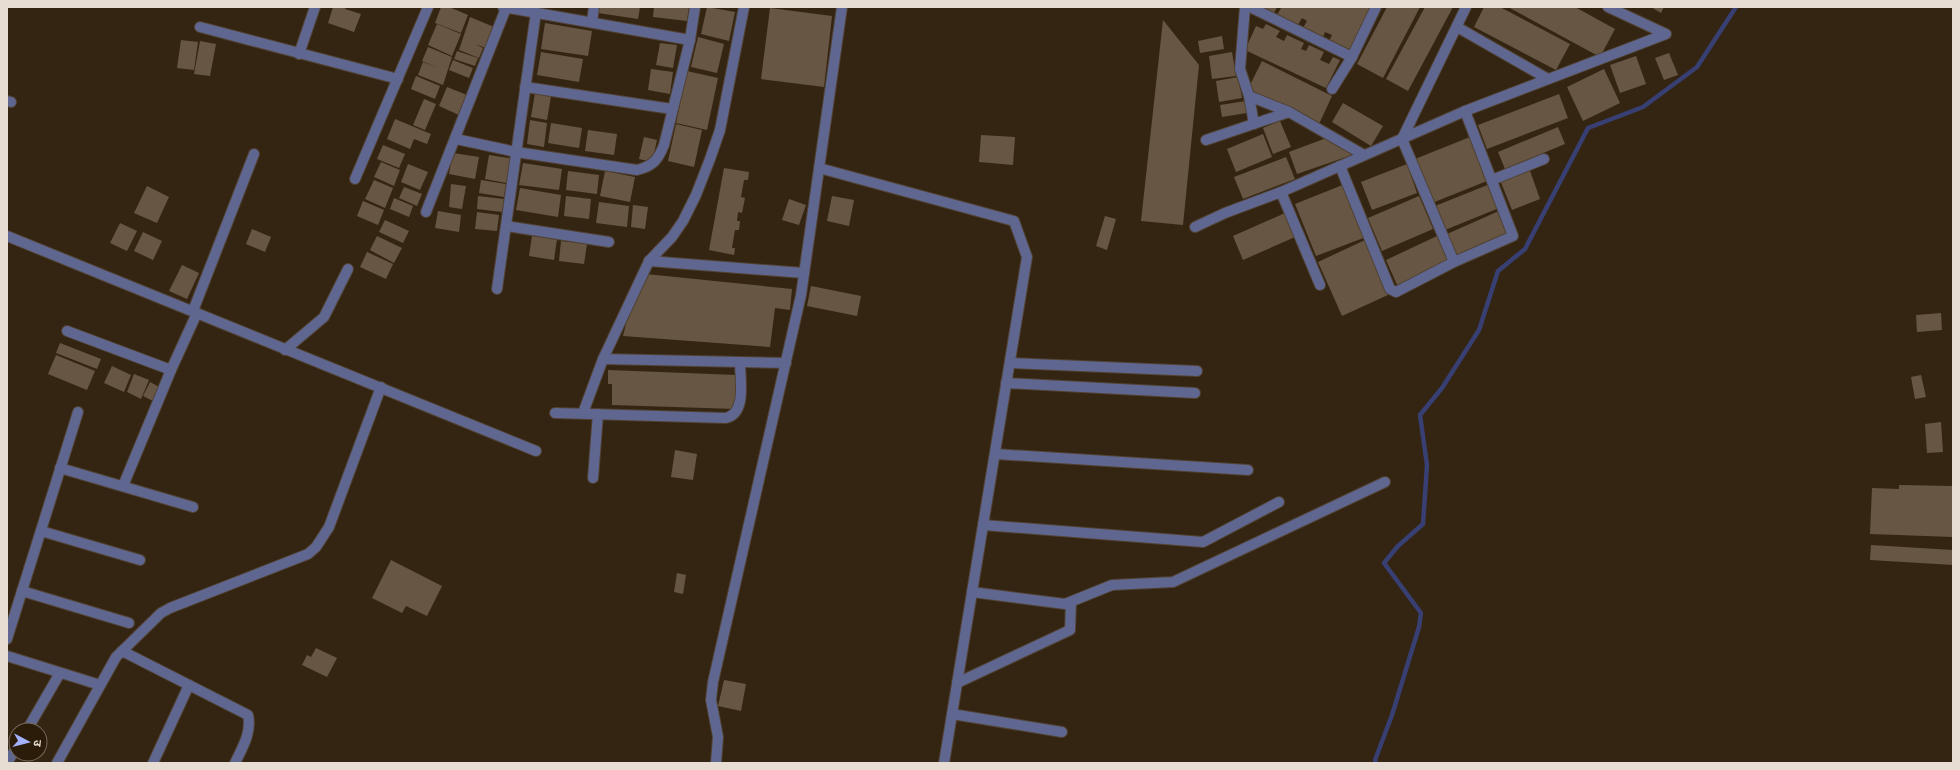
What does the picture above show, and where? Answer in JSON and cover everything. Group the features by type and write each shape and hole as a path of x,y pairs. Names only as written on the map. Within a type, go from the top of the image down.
{"street":[{"path":"299,54 315,7"},
{"path":"355,179 428,7"},
{"path":"426,212 456,139 505,7 690,40"},
{"path":"592,22 594,7"},
{"path":"456,139 516,152 637,170 648,167 653,164 662,150 690,40 695,7"},
{"path":"583,413 603,359 649,261 672,237 683,221 710,159 720,130 744,7"},
{"path":"716,763 718,737 710,700 713,682 786,363 804,273 842,7"},
{"path":"1245,7 1240,69 1249,96 1254,124"},
{"path":"1250,7 1352,57"},
{"path":"1332,89 1352,57 1376,7"},
{"path":"1454,262 1402,138 1466,7"},
{"path":"1195,227 1225,213 1281,192 1465,111 1666,34 1608,7"},
{"path":"497,289 536,12"},
{"path":"200,27 398,79"},
{"path":"1457,27 1548,79"},
{"path":"525,86 672,109"},
{"path":"1249,96 1289,112 1364,155"},
{"path":"1340,166 1390,289 1396,292 1454,262 1513,236 1465,111"},
{"path":"1206,140 1289,112"},
{"path":"123,486 195,312 254,154"},
{"path":"1492,180 1544,159"},
{"path":"819,168 1014,221 1027,257 944,763"},
{"path":"1281,192 1320,286"},
{"path":"506,226 609,242"},
{"path":"7,236 195,312 284,350 381,387 536,451"},
{"path":"649,261 804,273"},
{"path":"284,350 324,317 348,269"},
{"path":"67,331 171,370"},
{"path":"603,359 786,363"},
{"path":"555,413 732,417 737,412 740,404 740,362"},
{"path":"1010,363 1197,370"},
{"path":"1006,383 1195,393"},
{"path":"57,763 110,667 122,651 150,622 170,608 308,554 316,547 329,527 381,387"},
{"path":"7,639 78,412"},
{"path":"593,478 598,414"},
{"path":"995,454 1248,470"},
{"path":"60,468 193,507"},
{"path":"972,592 1065,604 1112,586 1173,582 1385,482"},
{"path":"983,525 1204,542 1279,502"},
{"path":"41,531 140,560"},
{"path":"22,592 129,623"},
{"path":"957,683 1070,630 1071,602"},
{"path":"122,651 248,715 250,723 248,735 235,763"},
{"path":"7,656 100,685"},
{"path":"32,722 60,673"},
{"path":"153,763 189,685"},
{"path":"952,714 1062,732"}],"building":[{"path":"333,7 346,7 345,9 361,14 354,32 328,23"},
{"path":"441,7 449,7 468,15 461,33 435,23"},
{"path":"599,7 640,7 638,19 598,13"},
{"path":"654,7 689,7 687,21 653,17"},
{"path":"707,7 735,12 729,41 701,34"},
{"path":"1261,7 1277,7 1274,13"},
{"path":"1278,7 1373,7 1351,52 1329,41 1332,35 1325,32 1323,37 1303,28 1307,21 1302,18 1298,25 1277,15 1281,8"},
{"path":"1387,7 1420,7 1383,78 1357,64"},
{"path":"1425,7 1453,7 1408,91 1386,79"},
{"path":"1484,7 1500,7 1570,44 1556,70 1474,27"},
{"path":"1508,7 1575,7 1615,29 1600,57"},
{"path":"1651,7 1664,7 1661,13"},
{"path":"770,8 832,16 824,87 761,79"},
{"path":"470,17 494,27 486,48 475,44 483,48 479,58 459,50"},
{"path":"1163,20 1199,65 1183,225 1141,221"},
{"path":"545,23 592,31 588,56 541,49"},
{"path":"437,24 461,34 452,56 428,45"},
{"path":"1266,24 1280,31 1276,37 1284,41 1287,35 1304,43 1301,49 1306,51 1309,45 1324,52 1320,60 1329,64 1333,57 1340,60 1326,88 1245,50 1256,26 1263,29"},
{"path":"1222,36 1224,49 1200,53 1198,41"},
{"path":"698,37 724,44 717,73 691,67"},
{"path":"181,40 198,42 194,70 177,68"},
{"path":"200,41 216,44 210,76 194,74"},
{"path":"660,43 677,45 673,68 656,65"},
{"path":"428,47 452,57 443,85 418,75 423,62 438,68 422,61"},
{"path":"457,51 478,58 475,66 454,59"},
{"path":"541,52 583,59 579,82 537,75"},
{"path":"1232,52 1236,76 1212,79 1209,56"},
{"path":"1669,53 1678,75 1664,80 1655,58"},
{"path":"1636,56 1646,84 1620,93 1610,65"},
{"path":"453,60 473,68 469,78 449,70"},
{"path":"1262,61 1332,96 1319,124 1248,89"},
{"path":"651,69 673,72 670,94 648,90"},
{"path":"1604,69 1620,103 1583,121 1567,87"},
{"path":"687,71 718,78 707,130 676,123"},
{"path":"416,76 440,86 435,99 411,89"},
{"path":"1238,77 1242,98 1219,102 1216,81"},
{"path":"447,87 467,95 459,115 439,106"},
{"path":"535,93 551,96 547,120 531,117"},
{"path":"1559,94 1568,118 1487,149 1478,125"},
{"path":"424,99 436,104 425,130 413,125"},
{"path":"1246,101 1247,113 1222,117 1220,105"},
{"path":"1343,103 1383,126 1371,146 1332,122"},
{"path":"395,119 431,134 427,144 414,139 410,149 387,139"},
{"path":"530,120 547,123 544,147 527,144"},
{"path":"1280,121 1291,147 1273,154 1263,128"},
{"path":"551,123 582,128 579,148 548,143"},
{"path":"676,124 702,130 694,167 668,161"},
{"path":"1558,127 1565,144 1505,169 1498,152"},
{"path":"588,130 617,134 614,155 585,151"},
{"path":"1263,134 1272,157 1236,172 1227,149"},
{"path":"981,135 1015,137 1013,165 979,162"},
{"path":"644,137 657,140 652,162 639,159"},
{"path":"1329,137 1345,147 1352,155 1297,174 1289,152"},
{"path":"1470,137 1487,181 1432,203 1415,159"},
{"path":"383,145 405,154 399,168 377,159"},
{"path":"453,153 479,157 475,179 449,174"},
{"path":"489,155 515,159 511,184 485,179"},
{"path":"1286,157 1295,179 1243,199 1234,177"},
{"path":"381,162 400,170 394,186 374,177"},
{"path":"523,163 562,169 559,190 519,185"},
{"path":"408,164 428,172 420,190 401,182"},
{"path":"1407,164 1417,193 1372,210 1361,182"},
{"path":"724,168 749,172 748,180 744,180 741,197 745,198 742,213 738,212 737,221 740,221 739,230 735,230 732,248 735,248 734,255 709,250"},
{"path":"1529,168 1540,199 1512,210 1500,180"},
{"path":"568,171 599,175 597,194 566,190"},
{"path":"605,171 635,177 630,202 600,196"},
{"path":"374,180 393,188 385,208 365,199"},
{"path":"481,180 506,184 504,197 479,193"},
{"path":"451,184 466,186 462,209 449,207"},
{"path":"1345,184 1366,237 1316,256 1295,204"},
{"path":"1490,184 1499,208 1445,230 1435,206"},
{"path":"147,186 169,197 157,223 134,213"},
{"path":"404,187 422,194 417,206 399,198"},
{"path":"520,188 561,195 558,217 516,210"},
{"path":"478,196 504,199 502,212 477,209"},
{"path":"566,196 591,199 589,219 564,216"},
{"path":"832,196 854,200 849,226 827,221"},
{"path":"1419,196 1433,229 1382,251 1368,218"},
{"path":"394,198 413,206 409,217 390,209"},
{"path":"789,199 806,205 799,225 782,220"},
{"path":"363,201 384,210 378,225 357,216"},
{"path":"599,202 629,206 627,227 596,223"},
{"path":"633,205 648,207 645,229 631,227"},
{"path":"438,211 461,215 459,232 435,228"},
{"path":"1499,211 1509,235 1457,258 1447,234"},
{"path":"477,212 499,215 497,231 475,229"},
{"path":"1285,213 1295,237 1243,260 1233,236"},
{"path":"1105,216 1116,219 1107,250 1096,246"},
{"path":"385,220 409,231 403,243 379,232"},
{"path":"120,223 137,231 127,251 110,243"},
{"path":"252,229 271,237 265,252 246,244"},
{"path":"143,232 162,241 153,260 134,251"},
{"path":"377,236 402,248 394,263 370,250"},
{"path":"532,236 557,239 554,260 529,256"},
{"path":"1437,236 1449,263 1398,287 1386,260"},
{"path":"1365,240 1390,294 1342,316 1318,262"},
{"path":"561,241 587,244 584,264 559,261"},
{"path":"367,252 393,264 386,279 360,267"},
{"path":"182,265 199,273 187,299 169,291"},
{"path":"646,274 792,289 790,310 775,308 770,347 623,336 628,316"},
{"path":"811,286 861,296 857,316 807,306"},
{"path":"1941,313 1942,330 1917,332 1916,315"},
{"path":"60,343 101,359 97,369 56,353"},
{"path":"56,355 95,371 87,390 48,374"},
{"path":"112,366 131,375 124,392 104,383"},
{"path":"608,370 737,375 736,409 612,405 612,384 608,384"},
{"path":"134,374 149,380 141,399 127,392"},
{"path":"1921,375 1926,397 1915,399 1911,377"},
{"path":"150,382 161,388 155,402 143,396"},
{"path":"1941,422 1943,452 1927,453 1925,424"},
{"path":"675,450 697,454 693,480 671,477"},
{"path":"1899,485 1953,486 1953,537 1870,534 1872,488 1899,489"},
{"path":"1871,545 1953,550 1953,565 1870,560"},
{"path":"391,560 442,586 427,616 406,606 402,613 372,598"},
{"path":"677,573 686,575 683,594 674,592"},
{"path":"316,648 337,658 327,677 302,665 307,655 311,657"},
{"path":"724,680 746,684 741,711 718,706"}],"waterway":[{"path":"1376,763 1375,760 1392,715 1419,627 1421,613 1384,563 1398,546 1423,524 1427,465 1420,415 1442,388 1479,330 1498,271 1525,249 1588,128 1643,107 1697,67 1736,7"}]}
